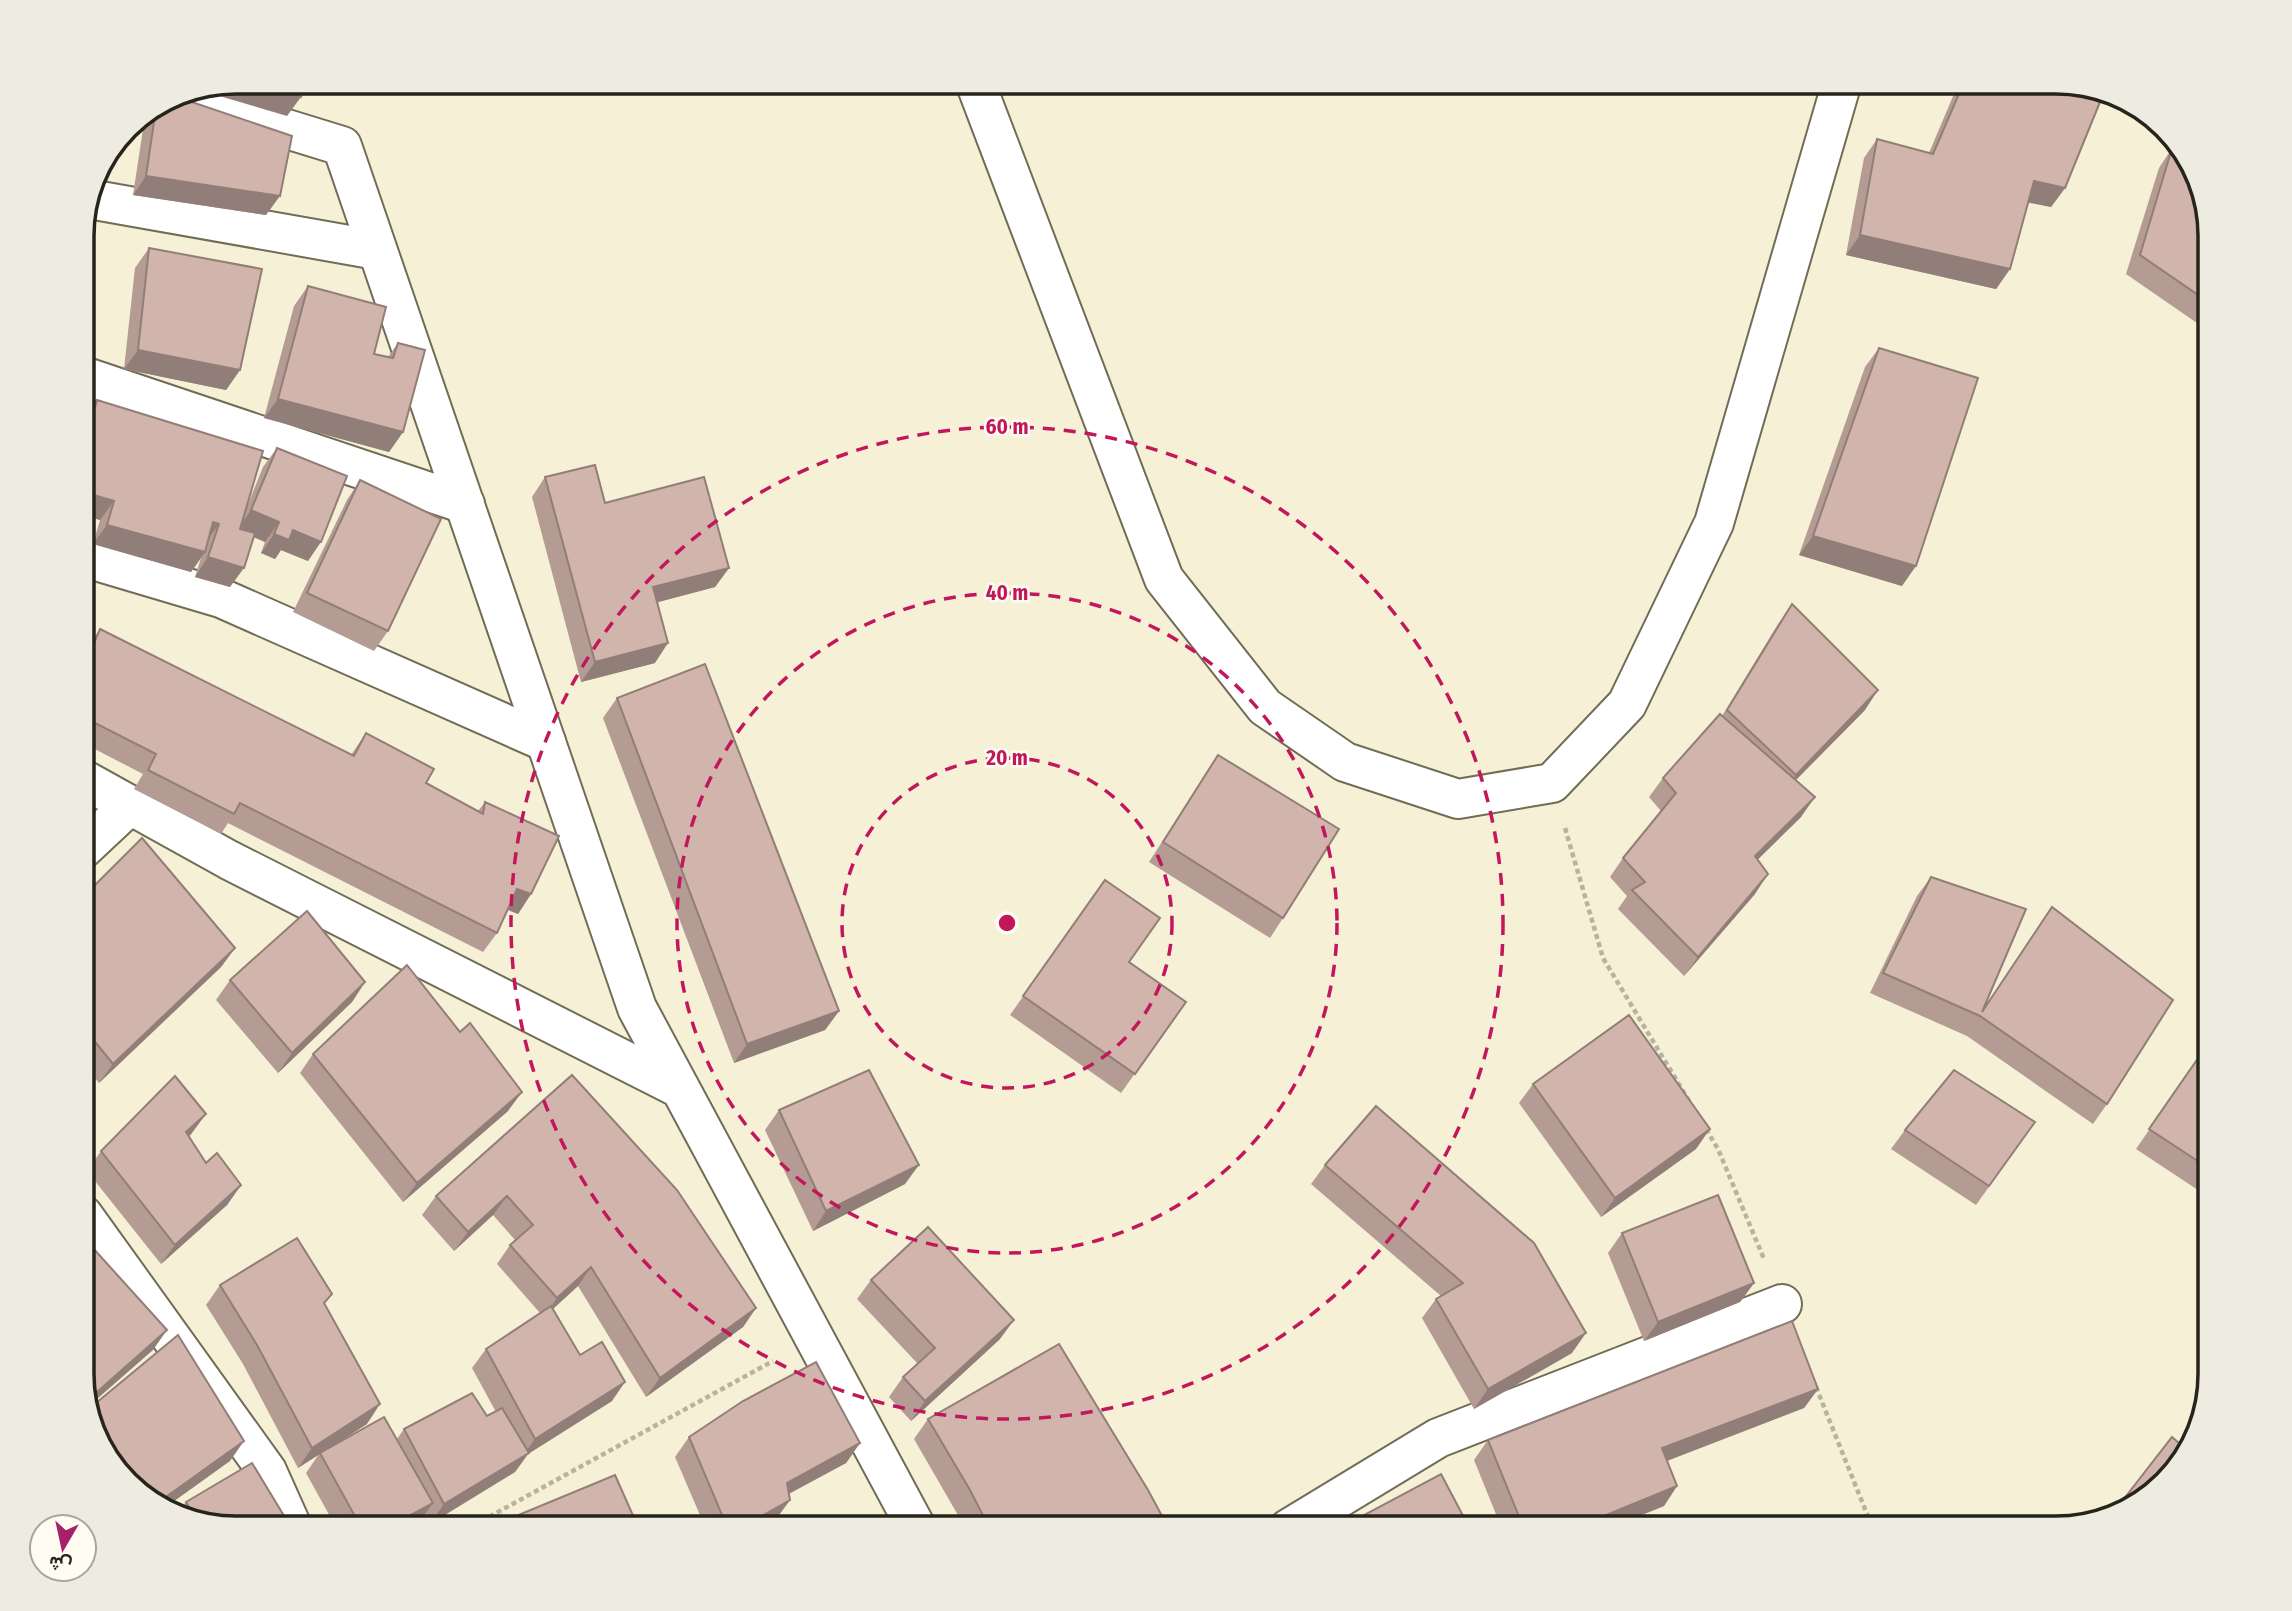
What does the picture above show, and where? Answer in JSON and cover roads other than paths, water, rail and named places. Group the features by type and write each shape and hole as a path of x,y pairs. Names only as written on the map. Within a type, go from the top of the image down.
{"street":[{"path":"980,95 1164,579 1265,706 1345,762 1458,799 1552,783 1627,704 1714,523 1838,94"},
{"path":"195,101 342,146 637,1008 909,1516"},
{"path":"99,201 377,250"},
{"path":"95,380 465,504"},
{"path":"95,561 220,598 546,742"},
{"path":"95,786 229,860 679,1088"},
{"path":"95,838 130,805"},
{"path":"95,1232 267,1471 287,1516"},
{"path":"1310,1516 1438,1438 1782,1304"}]}
